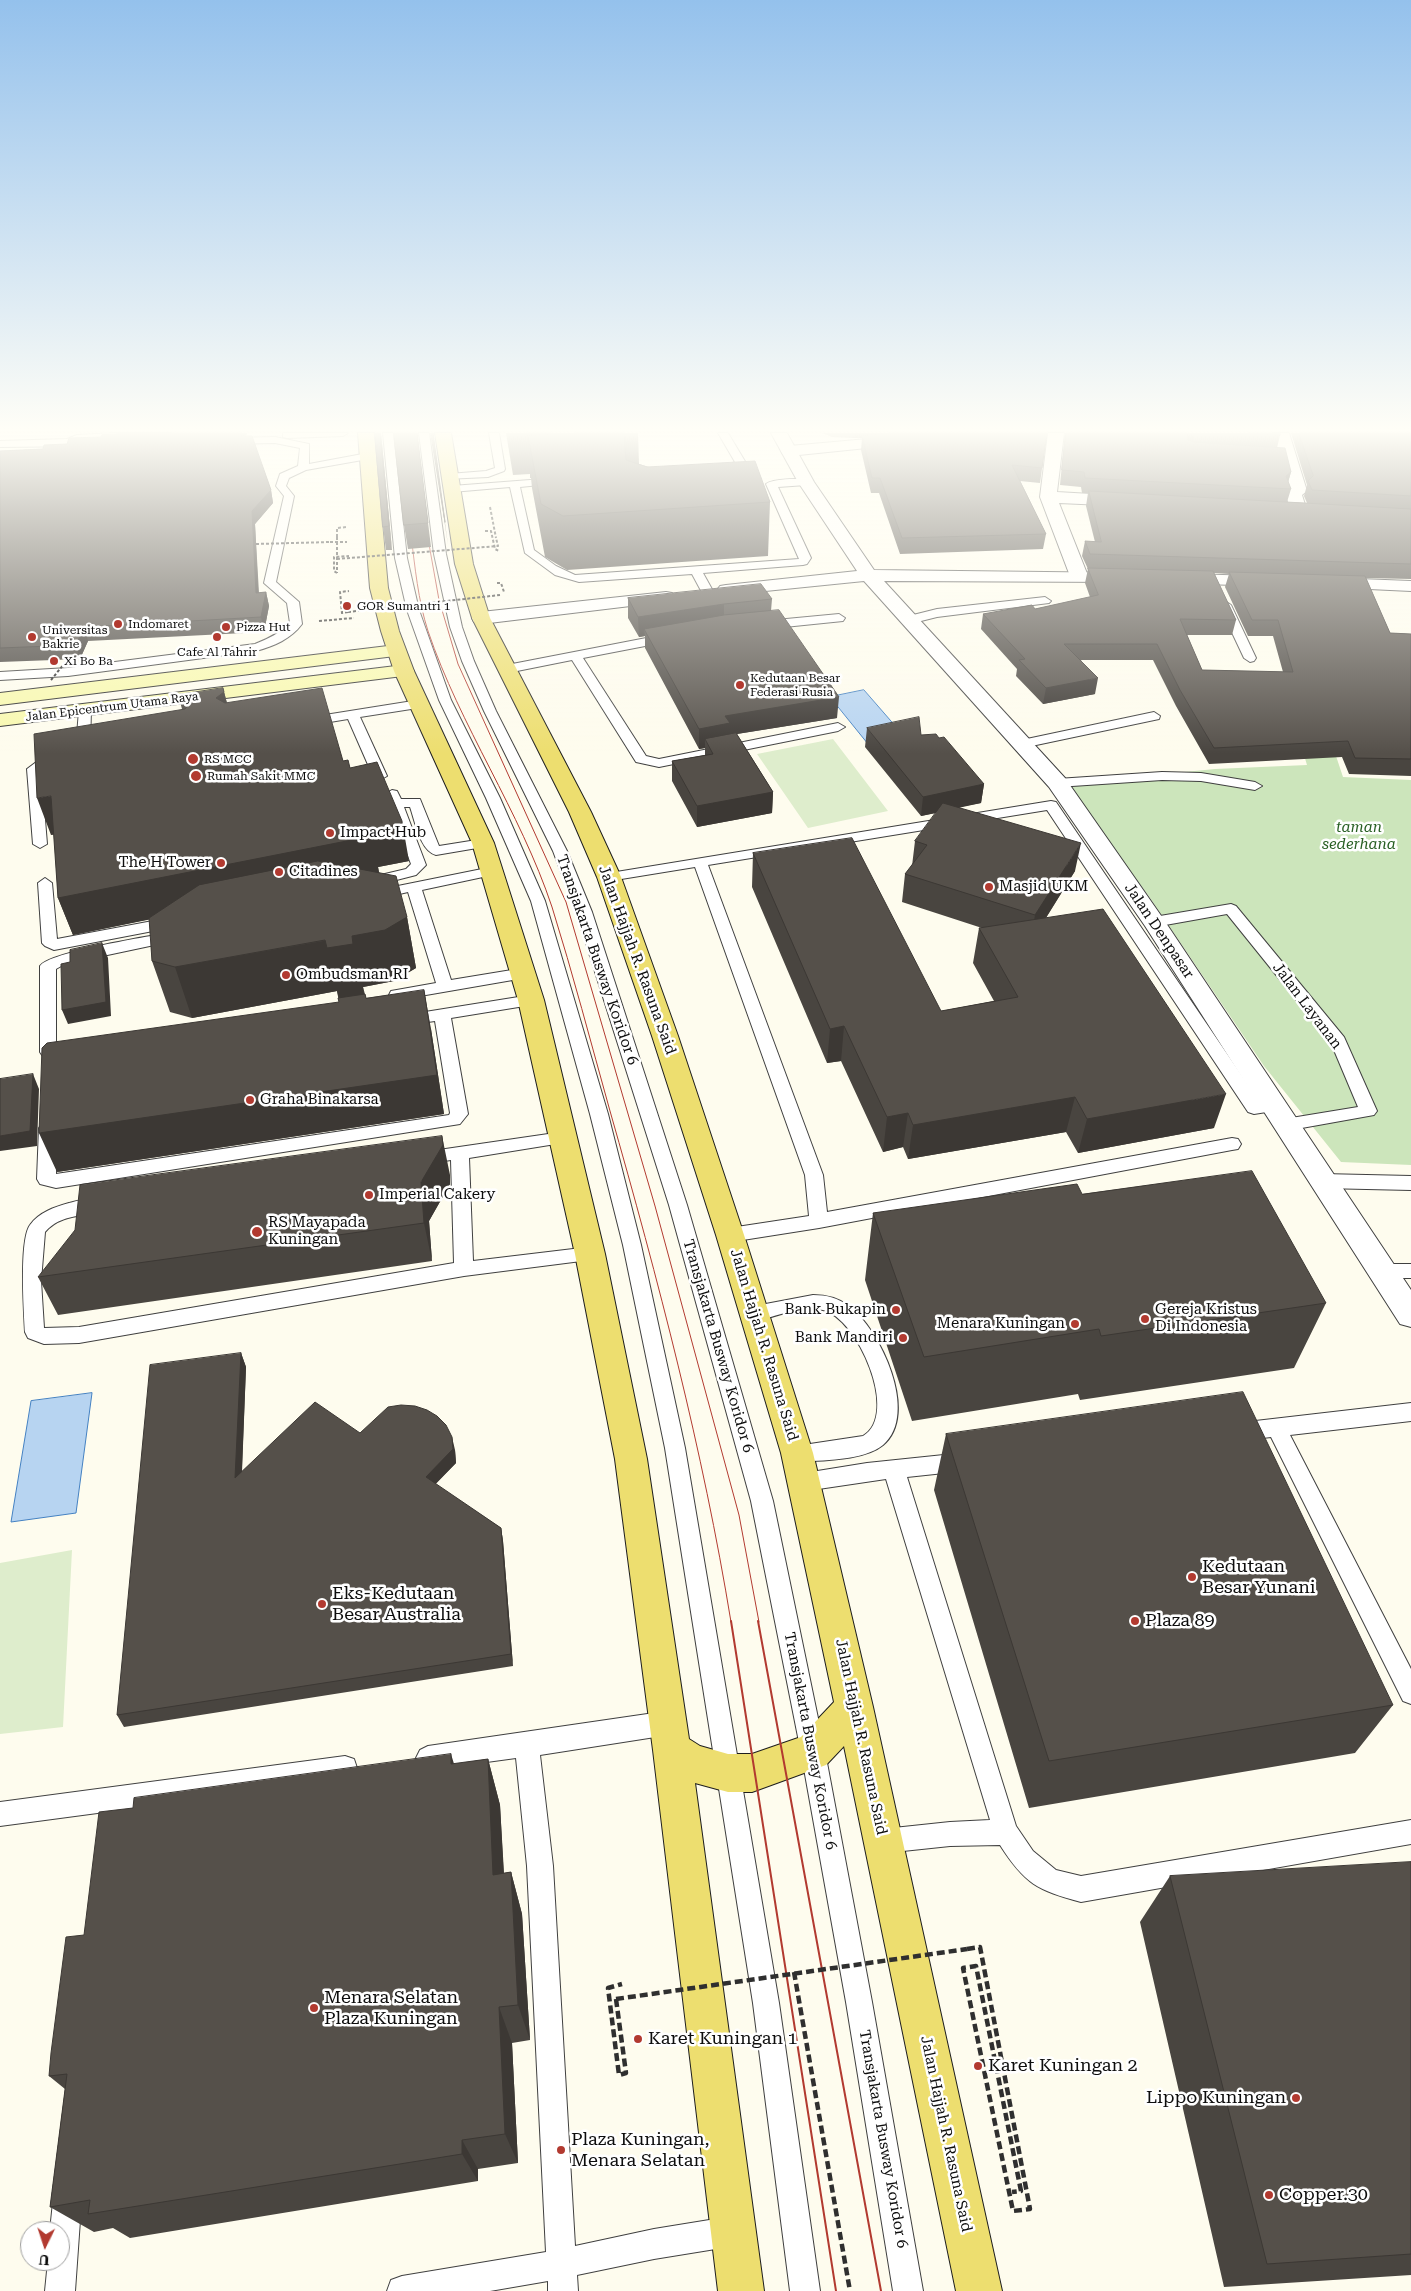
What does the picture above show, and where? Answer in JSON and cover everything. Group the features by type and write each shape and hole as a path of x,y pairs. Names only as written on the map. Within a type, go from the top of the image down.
{"main road":[{"path":"374,540 379,588 396,650 483,843 528,986 590,1254 630,1459 670,1736 741,2291"},
{"name":"Jalan Hajjah R. Rasuna Said","path":"460,540 464,564 481,618 580,812 609,877 665,1036 730,1235 801,1467 884,1841 979,2291"},
{"name":"Jalan Epicentrum Utama Raya","path":"0,699 396,650"},
{"path":"315,661 317,682"},
{"name":"Jalan Epicentrum Utama Raya","path":"0,720 404,671"},
{"path":"670,1736 691,1763 728,1773 752,1773 813,1752 855,1707"}],"street":[{"name":"Jalan Denpasar","path":"846,540 873,579 1057,783 1154,922 1411,1315"},
{"path":"1065,540 1079,576"},
{"path":"492,642 504,629 518,622 873,579 1062,582 1073,581 1079,576 1146,578"},
{"path":"1166,578 1281,581"},
{"path":"1319,582 1411,586"},
{"path":"481,618 699,599"}],"lane":[{"path":"0,676 68,672 256,647 278,640 296,624 293,602 270,583 279,540"},
{"path":"399,540 412,610 445,700 493,798 538,901 599,1114 630,1235 675,1448 766,2003 805,2291"},
{"name":"Transjakarta Busway Koridor 6","path":"438,540 456,627 468,661 490,711 560,851 584,912 681,1215 762,1501 813,1752 860,2002 908,2291"},
{"path":"527,540 529,551 537,559 569,578 599,579 803,562 805,558 797,540"},
{"path":"696,570 699,599"},
{"path":"1214,580 1250,658"},
{"path":"909,620 937,614 1045,601"},
{"path":"753,626 839,618"},
{"path":"507,670 575,655 679,636"},
{"path":"575,655 641,758 659,762 838,726"},
{"path":"291,724 419,704"},
{"path":"40,844 34,769 44,764 88,756 85,710"},
{"path":"353,715 380,776"},
{"path":"1022,744 1154,716"},
{"path":"1057,783 1162,776 1201,777 1255,786"},
{"path":"356,884 411,872 419,865 394,799 416,802 432,848 436,851 483,843"},
{"path":"609,877 1051,805 1254,1108 1279,1115"},
{"path":"700,862 814,1175 819,1221"},
{"path":"365,897 492,871"},
{"path":"45,883 50,943 54,945 192,918"},
{"path":"414,887 445,986"},
{"name":"Jalan Layanan","path":"1154,922 1231,909 1338,1041 1368,1111 1279,1115"},
{"path":"77,1053 52,1057 48,1052 48,966 61,960 184,934"},
{"path":"377,999 445,986 528,986"},
{"path":"388,1022 442,1014 528,986"},
{"path":"48,1114 46,1180 56,1181 454,1120 459,1114 442,1014"},
{"path":"411,1160 562,1138"},
{"path":"730,1235 819,1221 1232,1144"},
{"path":"460,1153 464,1269"},
{"path":"1322,1181 1411,1183"},
{"path":"120,1202 69,1210 44,1222 36,1230 32,1281 34,1332 44,1336 79,1335 464,1269 590,1254"},
{"path":"1382,1271 1411,1271"},
{"path":"755,1314 796,1304 828,1304 844,1312 867,1342 883,1375 889,1414 885,1431 874,1440 863,1445 801,1467"},
{"path":"1218,1434 1411,1412"},
{"path":"1276,1427 1411,1693"},
{"path":"801,1467 894,1470 982,1460"},
{"path":"894,1470 1006,1832 1024,1860 1050,1881 1081,1889 1411,1832"},
{"path":"408,1760 527,1745 670,1736"},
{"path":"527,1745 540,1866 563,2278"},
{"path":"0,1814 368,1765"},
{"path":"98,1830 101,1800"},
{"path":"884,1841 950,1834 1006,1832"},
{"path":"60,2291 70,2164"},
{"path":"402,2291 563,2278 654,2244 734,2231"}],"path":[{"path":"337,540 337,559 337,573 334,570 334,557 349,556"},
{"path":"493,540 495,549 499,551 496,540"},
{"path":"256,544 347,542"},
{"path":"337,559 498,546"},
{"path":"501,582 505,595"},
{"path":"349,591 340,592 342,612 500,595"},
{"path":"319,621 354,618"},
{"path":"51,680 68,659"},
{"path":"622,1984 608,1988 619,2074 626,2073 616,1999 794,1972 980,1947 1030,2210 1013,2211 962,1968 976,1966 1021,2191 1012,2192"},
{"path":"794,1972 850,2291"}],"green space":[{"name":"taman sederhana","path":"1285,691 1315,693 1343,777 1411,780 1411,1165 1341,1162 1264,1066 1148,895 1062,784 1215,769 1307,765"},
{"path":"833,739 888,811 808,828 757,754"},
{"path":"72,1550 63,1727 0,1734 0,1563"}],"water":[{"path":"864,690 904,736 868,744 830,697"},
{"path":"92,1393 76,1513 11,1522 31,1401"}],"building":[{"path":"0,540 253,540 256,593 266,592 261,617 84,627 76,645 0,648"},
{"path":"1101,540 1411,540 1411,564 1090,554 1085,541 1101,542"},
{"path":"1088,568 1213,571 1236,620 1180,619 1202,670 1293,672 1278,620 1252,620 1229,572 1365,576 1390,633 1411,634 1411,759 1355,758 1348,741 1214,748 1180,690 1157,644 1064,644 1098,678 1046,688 1019,660 1025,659 983,614 1032,605 1035,609 1098,595"},
{"path":"761,584 772,599 638,617 628,598"},
{"name":"Kedutaan Besar Federasi Rusia","path":"779,610 839,697 725,716 730,723 699,729 644,629 724,615"},
{"name":"RS MCC","path":"223,688 224,692 216,698 225,703 322,688 343,761 348,760 350,768 377,762 402,824 370,830 372,836 58,898 51,796 37,798 34,734 185,709 189,704 179,698 178,695"},
{"path":"919,717 921,735 936,734 939,738 944,737 984,784 923,797 867,728"},
{"path":"736,733 773,792 697,806 672,761 713,754 705,739"},
{"path":"943,803 1081,843 1035,915 905,874 927,845 915,841"},
{"path":"852,838 941,1011 1018,997 979,928 1103,909 1226,1094 1087,1119 1075,1097 913,1125 908,1113 887,1117 844,1026 830,1029 753,853"},
{"path":"318,861 396,876 407,917 385,930 352,936 353,944 327,948 325,940 175,967 152,961 149,918 199,885"},
{"path":"102,943 106,1002 62,1010 61,964 70,962 70,950"},
{"path":"424,990 437,1075 39,1133 42,1048 47,1043 339,1002 338,998 365,994 366,998"},
{"path":"33,1074 30,1131 0,1136 0,1079"},
{"path":"442,1136 443,1145 421,1182 424,1223 38,1277 75,1230 80,1185"},
{"path":"1252,1171 1326,1303 1101,1336 1099,1329 924,1357 873,1213 1077,1184 1082,1194"},
{"name":"Eks-Kedutaan Besar Australia","path":"241,1353 235,1478 315,1402 360,1433 388,1407 401,1405 415,1406 427,1410 446,1425 452,1437 453,1449 426,1477 501,1528 511,1654 117,1715 150,1365"},
{"name":"Plaza 89","path":"1243,1392 1393,1705 1049,1761 946,1434"},
{"name":"Menara Selatan Plaza Kuningan","path":"451,1754 451,1764 488,1759 493,1875 511,1872 518,2005 499,2007 505,2134 462,2140 462,2154 88,2214 90,2200 50,2207 67,2074 49,2076 51,2053 66,1937 84,1935 99,1812 133,1808 134,1798"},
{"name":"Lippo Kuningan","path":"1411,1862 1411,2254 1267,2264 1170,1876"}],"tram line":[{"path":"412,540 419,595 428,631 441,666 456,701 524,837 552,907 662,1301 707,1493 731,1622"},
{"path":"428,540 439,600 458,664 566,902 655,1206 739,1515 759,1622"},
{"path":"731,1621 836,2291"},
{"path":"758,1621 881,2291"}],"place":[{"name":"GOR Sumantri 1","path":"347,606"},
{"name":"Indomaret","path":"118,624"},
{"name":"Pizza Hut","path":"226,627"},
{"name":"Universitas Bakrie","path":"32,637"},
{"name":"Cafe Al Tahrir","path":"217,637"},
{"name":"Xi Bo Ba","path":"54,661"},
{"name":"Kedutaan Besar Federasi Rusia","path":"740,685"},
{"name":"RS MCC","path":"193,759"},
{"name":"Rumah Sakit MMC","path":"196,776"},
{"name":"Impact Hub","path":"330,833"},
{"name":"The H Tower","path":"221,863"},
{"name":"Citadines","path":"279,872"},
{"name":"Masjid UKM","path":"989,887"},
{"name":"Ombudsman RI","path":"286,975"},
{"name":"Graha Binakarsa","path":"250,1100"},
{"name":"Imperial Cakery","path":"369,1195"},
{"name":"RS Mayapada Kuningan","path":"257,1232"},
{"name":"Bank Bukapin","path":"896,1310"},
{"name":"Gereja Kristus Di Indonesia","path":"1145,1319"},
{"name":"Menara Kuningan","path":"1075,1324"},
{"name":"Bank Mandiri","path":"903,1338"},
{"name":"Kedutaan Besar Yunani","path":"1192,1577"},
{"name":"Eks-Kedutaan Besar Australia","path":"322,1604"},
{"name":"Plaza 89","path":"1135,1621"},
{"name":"Menara Selatan Plaza Kuningan","path":"314,2008"},
{"name":"Karet Kuningan 1","path":"638,2039"},
{"name":"Karet Kuningan 2","path":"978,2066"},
{"name":"Lippo Kuningan","path":"1296,2098"},
{"name":"Plaza Kuningan, Menara Selatan","path":"561,2150"},
{"name":"Copper.30","path":"1269,2195"}]}
